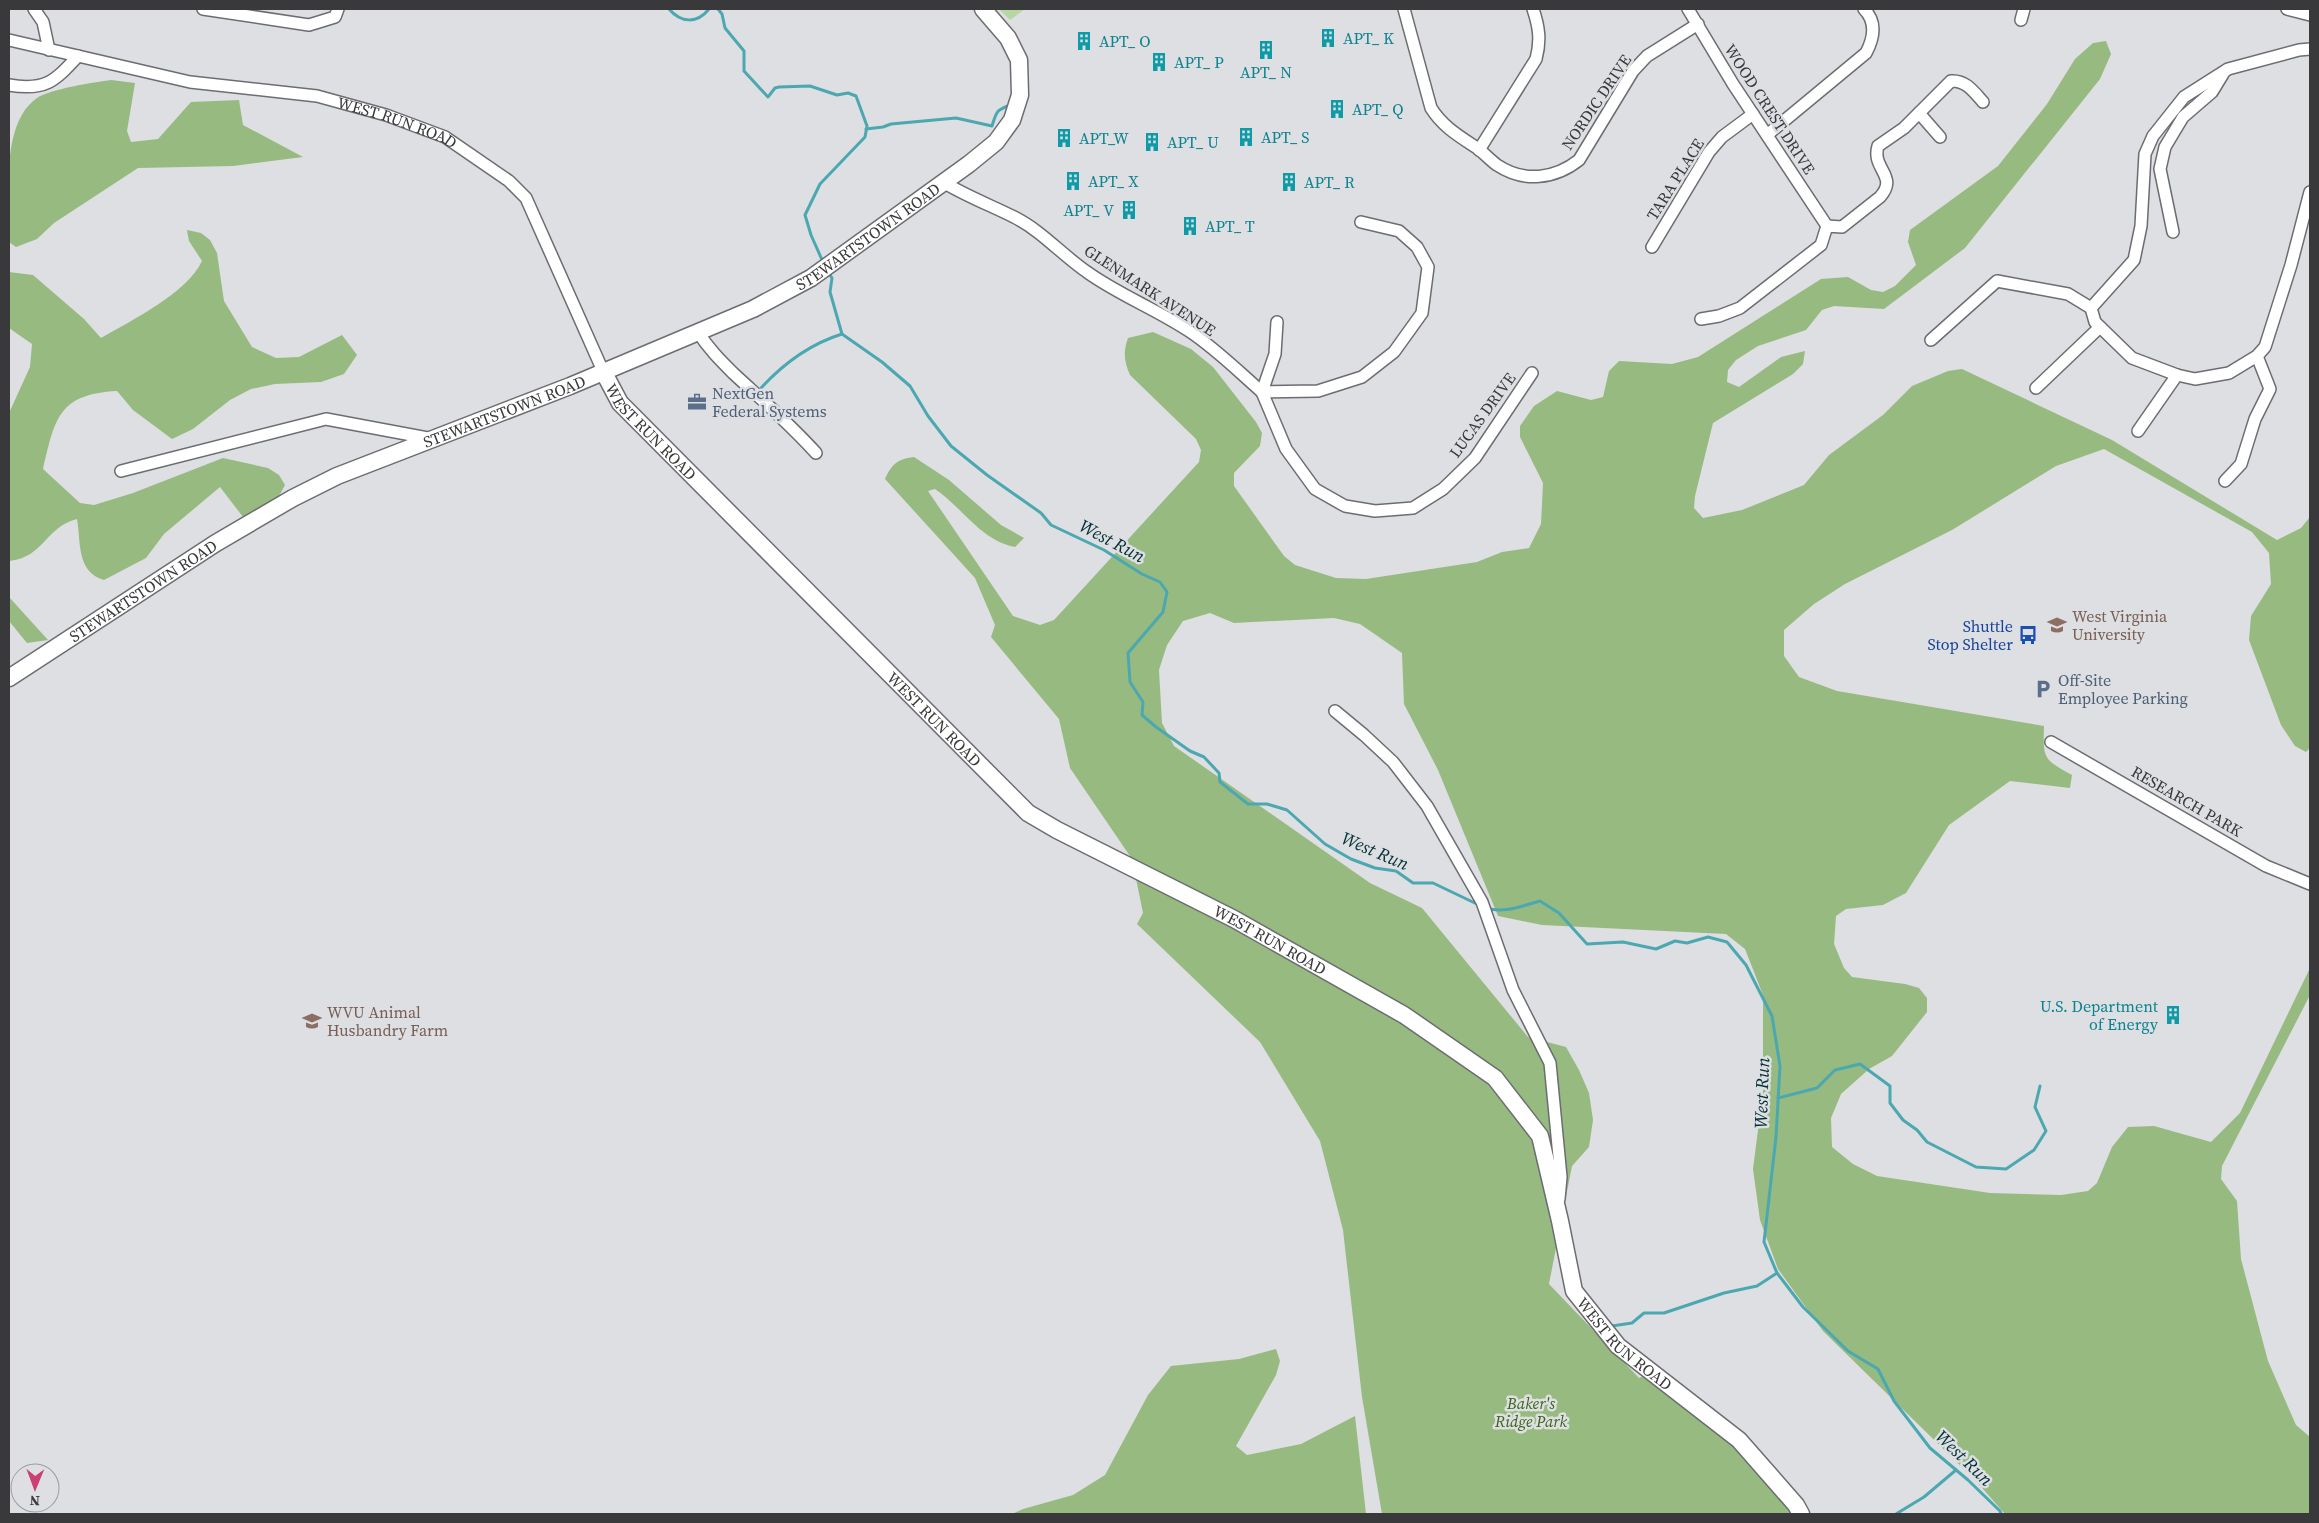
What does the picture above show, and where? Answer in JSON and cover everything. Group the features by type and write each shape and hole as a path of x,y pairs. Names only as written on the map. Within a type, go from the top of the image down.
{"street":[{"path":"34,9 43,22 49,50"},
{"path":"203,9 309,26 334,17 338,9"},
{"name":"STEWARTSTOWN ROAD","path":"9,678 216,543 293,498 337,476 570,386 771,301 811,278 969,164 996,142 1012,120 1020,95 1019,60 1008,38 984,9"},
{"name":"NORDIC DRIVE","path":"1404,9 1431,108 1448,130 1479,150 1497,165 1513,174 1531,178 1550,176 1567,170 1578,160 1632,71 1647,56 1698,24"},
{"path":"1479,150 1536,59 1540,45 1540,32 1533,9"},
{"name":"WOOD CREST DRIVE","path":"1688,9 1733,84 1827,226"},
{"path":"1767,135 1866,53 1872,43 1874,30 1872,20 1864,9"},
{"path":"2020,20 2024,9"},
{"path":"2287,9 2310,15"},
{"name":"WEST RUN ROAD","path":"9,40 190,82 317,96 386,115 446,137 509,181 526,198 603,371 620,402 1028,812 1057,830 1234,920 1404,1015 1495,1078 1540,1136 1558,1211 1574,1291 1618,1346 1739,1440 1796,1505 1801,1514"},
{"path":"2091,308 2134,260 2141,226 2145,154 2153,136 2184,97 2228,69 2299,50 2310,49"},
{"path":"9,86 31,89 57,78 78,56"},
{"path":"2173,232 2160,169 2165,147 2183,117 2212,92 2218,79 2228,69"},
{"path":"1701,318 1719,316 1740,308 1821,245 1827,226 1842,227 1886,191 1886,176 1876,161 1875,154 1878,146 1904,128 1951,81 1958,80 1965,84 1984,102"},
{"path":"1919,113 1940,137"},
{"name":"TARA PLACE","path":"1652,247 1709,152 1722,137 1753,114"},
{"name":"GLENMARK AVENUE","path":"943,182 966,196 1015,218 1050,240 1086,272 1123,296 1160,313 1190,332 1262,392"},
{"path":"1931,340 1996,281 2068,294 2091,308 2095,322 2132,358 2177,375 2195,379 2229,372 2257,356 2265,347 2291,265 2309,197"},
{"path":"1277,322 1275,354 1262,392 1318,391 1362,377 1394,352 1422,312 1428,267 1417,247 1399,230 1362,222"},
{"path":"2036,388 2100,327"},
{"path":"698,332 706,345 743,384 793,427 816,453"},
{"path":"2225,481 2241,464 2255,419 2270,389 2257,356"},
{"name":"LUCAS DRIVE","path":"1262,392 1286,449 1315,489 1345,506 1375,512 1413,508 1444,489 1475,458 1532,372"},
{"path":"2138,430 2177,375"},
{"path":"121,471 326,419 434,439"},
{"path":"1335,711 1393,762 1427,806 1482,902 1513,990 1550,1063 1561,1177 1558,1211"},
{"name":"RESEARCH PARK","path":"2051,742 2266,866 2310,884"}],"green space":[{"path":"999,9 1025,9 1010,20"},
{"name":"Baker's Ridge Park","path":"2106,41 2111,54 2100,79 1965,248 1884,309 1834,306 1822,310 1806,330 1758,346 1736,360 1728,370 1727,382 1739,387 1781,357 1805,351 1803,364 1793,374 1713,423 1695,496 1694,508 1703,518 1742,510 1804,485 1829,455 1883,415 1912,386 1948,371 1962,369 2112,440 2277,540 2301,528 2310,517 2310,748 2306,752 2295,746 2281,725 2249,640 2251,616 2271,584 2269,553 2252,532 2104,449 2056,466 1952,530 1845,584 1814,604 1784,630 1784,656 1799,677 1837,691 2044,726 2044,745 2047,757 2055,765 2072,775 2070,788 2010,781 1949,825 1906,893 1883,905 1846,909 1836,916 1834,944 1844,968 1852,977 1905,984 1919,988 1927,998 1927,1012 1892,1056 1869,1069 1841,1094 1831,1118 1832,1147 1853,1164 1877,1176 1990,1193 2061,1195 2088,1191 2097,1183 2112,1147 2128,1127 2154,1126 2211,1142 2240,1113 2310,968 2310,995 2222,1166 2221,1179 2237,1201 2241,1259 2268,1361 2296,1425 2310,1437 2310,1514 2005,1514 1976,1481 1823,1331 1778,1269 1760,1220 1753,1169 1763,1091 1763,995 1745,949 1726,934 1542,925 1498,916 1438,770 1404,704 1402,653 1360,624 1334,618 1234,623 1210,613 1183,621 1167,645 1159,670 1162,723 1174,746 1370,883 1422,908 1528,1037 1566,1047 1589,1093 1593,1120 1589,1147 1572,1166 1549,1284 1639,1378 1647,1374 1750,1456 1796,1514 1382,1514 1362,1397 1343,1230 1320,1141 1260,1042 1137,924 1143,913 1132,859 1070,768 1059,719 991,637 995,625 975,578 885,479 896,463 903,459 914,457 949,480 1001,525 1024,538 1015,547 992,538 935,489 928,491 1013,616 1040,625 1054,620 1199,462 1201,450 1196,439 1130,375 1128,370 1125,361 1125,348 1128,338 1153,332 1191,349 1213,367 1256,422 1262,433 1260,446 1234,473 1234,486 1284,556 1295,565 1336,578 1366,579 1477,562 1502,552 1529,548 1541,524 1543,483 1520,437 1520,426 1534,406 1557,391 1591,400 1603,397 1609,371 1619,361 1672,364 1698,357 1821,279 1848,277 1871,290 1883,292 1895,286 1916,265 1908,242 1910,230 1998,166 2047,104 2075,59 2093,43"},
{"path":"111,80 135,83 127,131 131,142 158,139 191,102 239,100 243,125 303,157 233,166 138,168 54,223 37,239 16,247 9,242 9,164 17,125 25,110 37,98 43,95 73,86"},
{"path":"187,230 201,233 210,240 217,253 224,301 252,347 276,358 299,357 342,335 357,355 344,374 321,382 275,384 251,389 230,400 193,429 172,439 133,410 117,391 82,397 62,412 56,423 43,469 80,503 94,505 133,493 223,458 268,468 279,475 285,485 279,496 243,517 220,487 164,534 146,558 104,580 95,576 84,563 81,555 77,519 58,528 30,554 9,561 9,413 30,367 32,344 9,328 9,272 33,275 84,319 101,338 172,295 195,273 202,261 189,241"},
{"path":"9,597 48,640 27,643 9,621"},
{"path":"1276,1349 1280,1361 1276,1375 1236,1446 1247,1455 1301,1444 1355,1416 1366,1514 1012,1514 1023,1509 1073,1495 1105,1475 1148,1395 1171,1366 1239,1359"}],"waterway":[{"name":"West Run","path":"669,9 679,17 689,20 699,17 709,9"},
{"name":"West Run","path":"718,9 722,14 725,28 744,51 744,71 768,97 775,88 810,86 837,95 848,93 856,96 867,126 865,137 820,184 805,215 811,235 823,262"},
{"path":"866,129 891,124 956,118 992,126 998,112 1010,105"},
{"name":"West Run","path":"828,272 832,278 830,292 842,334 882,362 910,386 928,416 951,446 987,475 1041,513 1051,525 1104,550 1142,574 1160,582 1167,592 1163,612 1128,653 1130,682 1143,702 1142,715 1190,751 1204,757 1219,773 1220,782 1248,804 1267,804 1287,810 1325,844 1351,859 1375,868 1396,871 1413,883 1433,883 1479,905"},
{"name":"West Run","path":"761,388 798,355 819,343 842,334"},
{"name":"West Run","path":"1487,908 1500,910 1521,907 1540,901 1559,913 1587,944 1623,942 1656,949 1675,941 1687,943 1708,937 1727,942 1746,965 1772,1016 1780,1066 1776,1137 1764,1242 1777,1273 1803,1307 1848,1351 1878,1369 1894,1401 1930,1448 1968,1480 2001,1514"},
{"path":"1778,1098 1817,1088 1835,1070 1860,1064 1890,1086 1890,1103 1903,1120 1917,1130 1927,1142 1976,1167 2006,1169 2034,1150 2046,1131 2035,1107 2040,1086"},
{"path":"1612,1326 1632,1323 1644,1313 1664,1313 1724,1293 1757,1286 1777,1273"},
{"path":"1896,1514 1924,1497 1956,1470"}],"place":[{"name":"APT_ K","path":"1328,38"},
{"name":"APT_ O","path":"1084,41"},
{"name":"APT_ N","path":"1266,50"},
{"name":"APT_ P","path":"1159,62"},
{"name":"APT_ Q","path":"1337,109"},
{"name":"APT_ S","path":"1246,137"},
{"name":"APT_W","path":"1064,138"},
{"name":"APT_ U","path":"1152,142"},
{"name":"APT_ X","path":"1073,181"},
{"name":"APT_ R","path":"1289,182"},
{"name":"APT_ V","path":"1129,210"},
{"name":"APT_ T","path":"1190,226"},
{"name":"NextGen Federal Systems","path":"697,402"},
{"name":"West Virginia University","path":"2057,625"},
{"name":"Shuttle Stop Shelter","path":"2028,635"},
{"name":"Off-Site Employee Parking","path":"2043,689"},
{"name":"U.S. Department of Energy","path":"2173,1015"},
{"name":"WVU Animal Husbandry Farm","path":"312,1021"}]}
